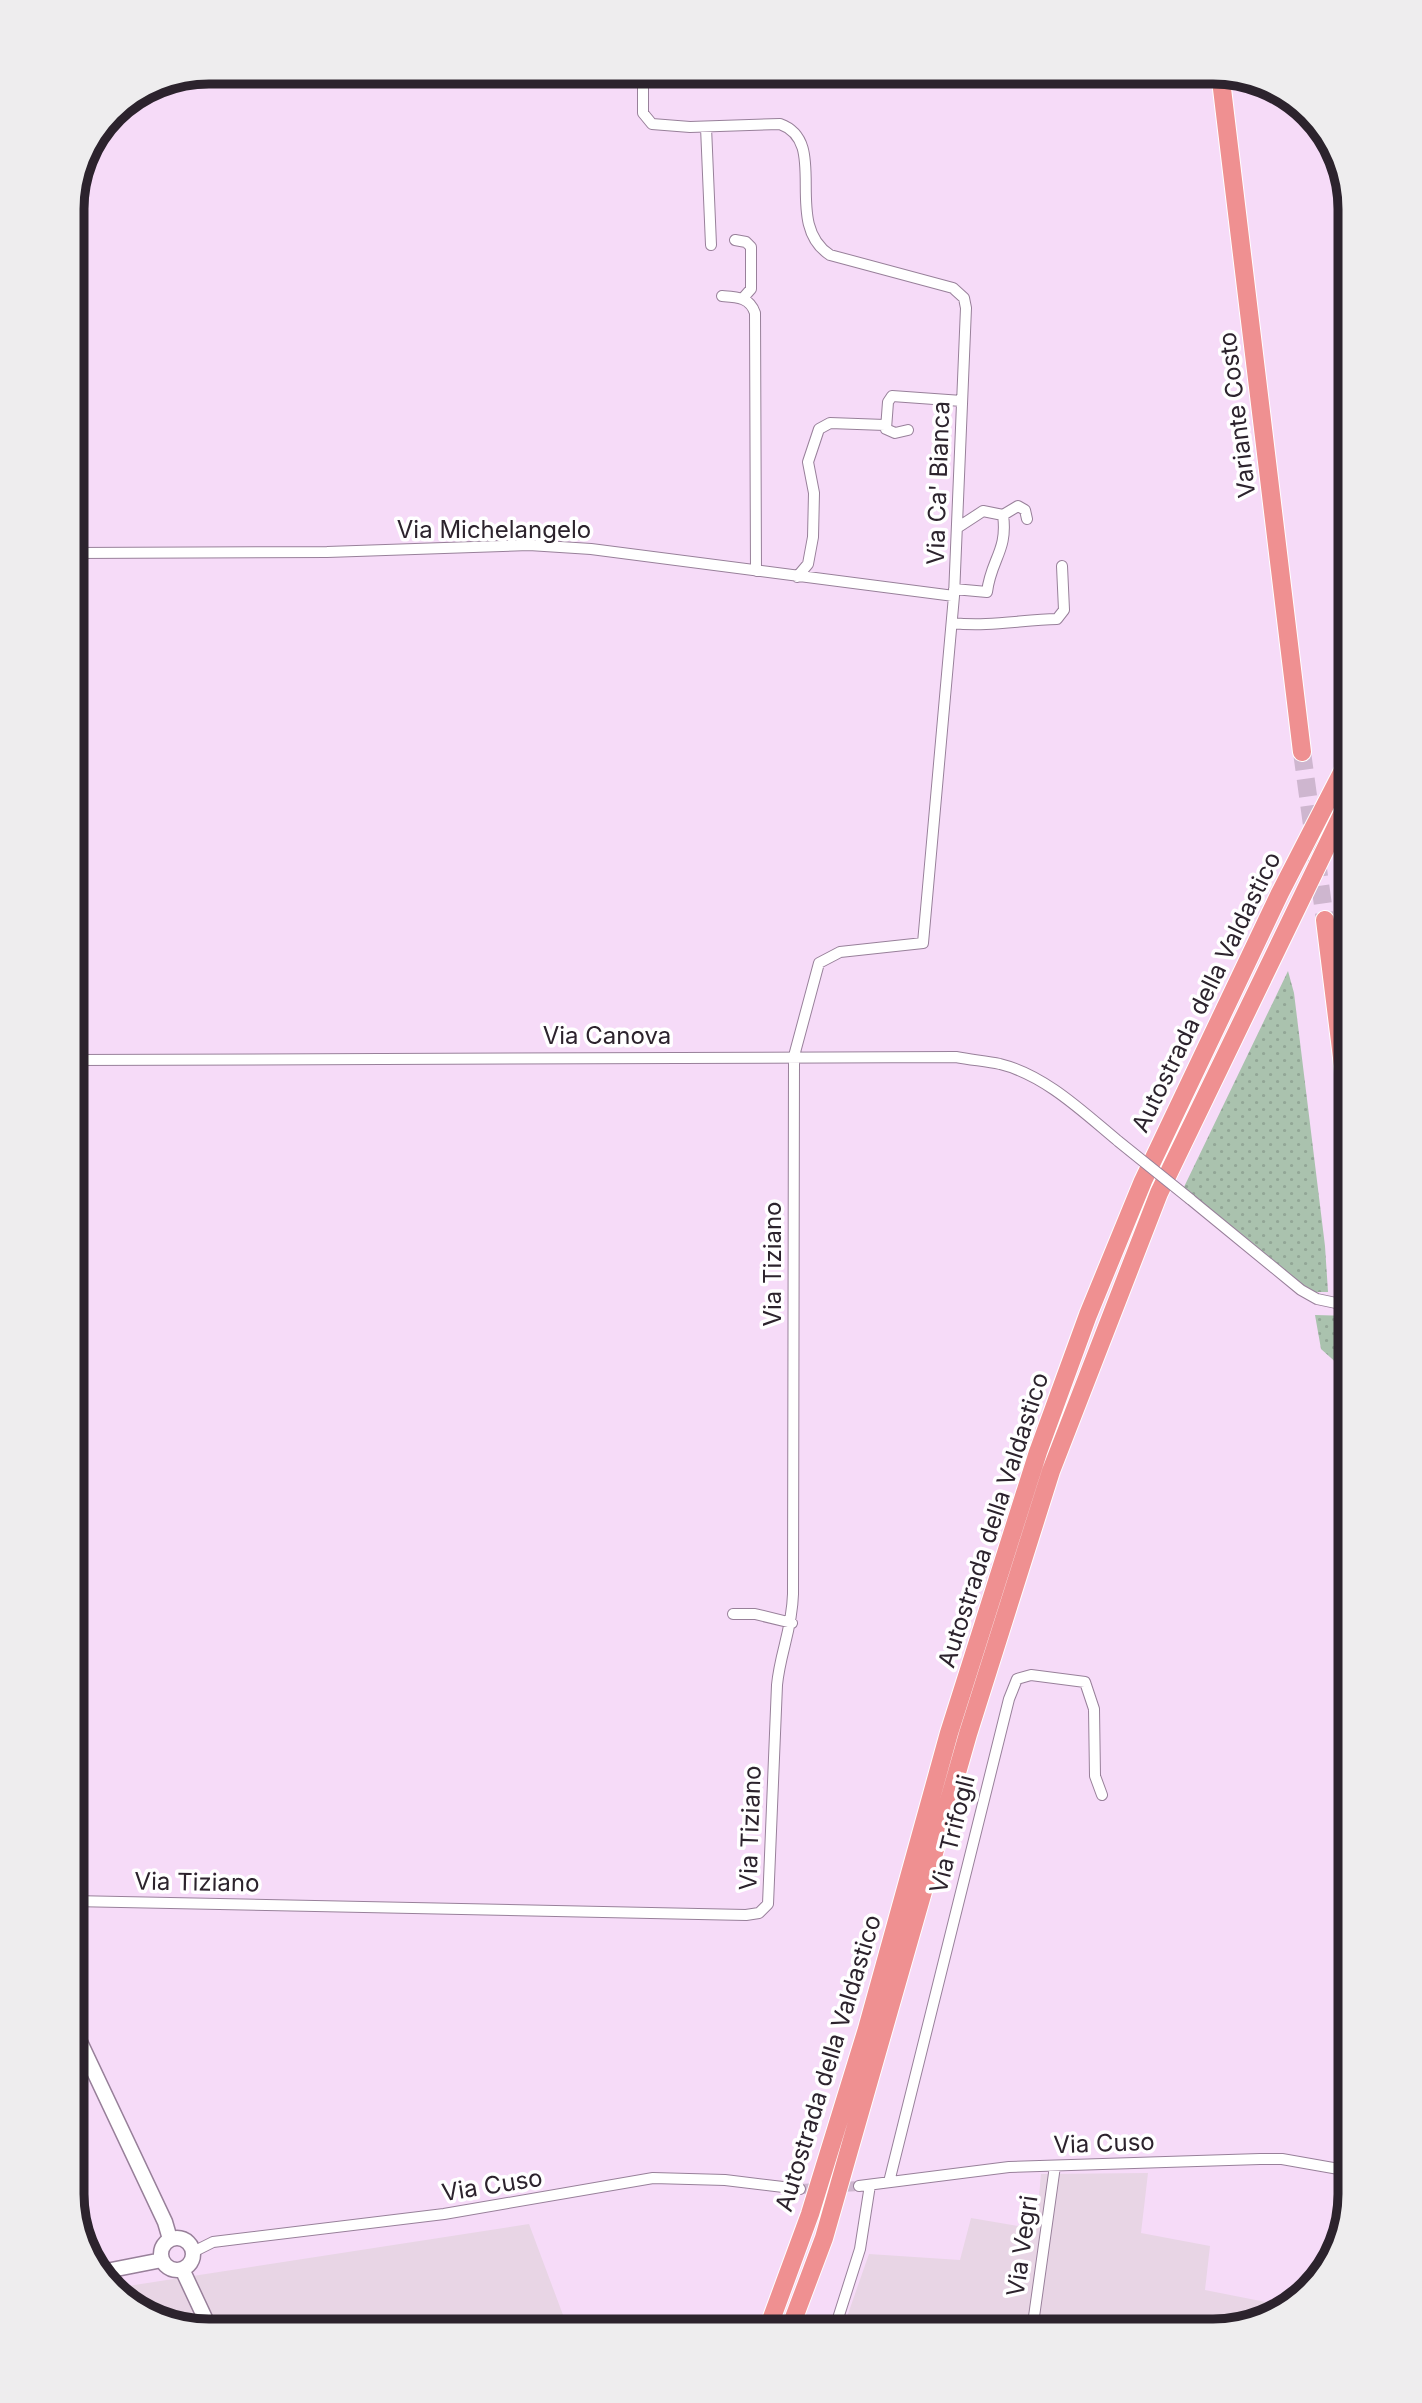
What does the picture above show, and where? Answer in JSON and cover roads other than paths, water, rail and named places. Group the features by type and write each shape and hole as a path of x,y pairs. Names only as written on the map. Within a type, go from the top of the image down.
{"highway":[{"name":"Variante Costo","path":"1221,84 1303,752"},
{"name":"Autostrada della Valdastico","path":"771,2319 810,2214 867,2029 969,1669 1038,1452 1088,1315 1143,1181 1280,893 1338,780"},
{"name":"Autostrada della Valdastico","path":"794,2319 824,2238 968,1734 1051,1471 1159,1193 1338,823"},
{"path":"1325,920 1338,1025"}],"main road":[{"path":"84,2050 165,2222 170,2239"},
{"path":"170,2239 185,2240 193,2252 191,2262 182,2269 168,2268 162,2260 161,2250 170,2239"},
{"path":"110,2270 162,2260"},
{"path":"182,2269 205,2319"}],"street":[{"name":"Via Ca' Bianca","path":"644,84 646,118 662,127 780,124 793,130 802,141 808,226 822,250 830,255 925,279 960,292 966,308 952,623 923,943 850,950 831,955 819,963 815,967 794,1056"},
{"path":"706,127 711,245"},
{"path":"735,240 746,242 751,247 751,289 743,299"},
{"path":"722,296 743,299 752,305 755,319 756,571"},
{"path":"908,430 890,432 885,425 888,402 892,396 962,401"},
{"path":"797,577 808,564 812,547 814,493 808,462 819,429 830,423 885,425"},
{"path":"957,528 983,511 1003,515 1018,506 1025,510 1027,519"},
{"name":"Via Michelangelo","path":"84,553 327,552 529,545 591,549 797,577 954,592 987,592 992,566 1004,548 1003,515"},
{"path":"952,623 995,625 1028,619 1057,619 1064,610 1062,566"},
{"name":"Via Tiziano","path":"84,1901 759,1913 768,1904 777,1685 792,1623 794,1056"},
{"name":"Via Canova","path":"84,1059 956,1057 1002,1065 1057,1092 1301,1290 1317,1298 1338,1303"},
{"path":"733,1614 746,1613 792,1623"},
{"name":"Via Trifogli","path":"888,2182 1009,1699 1021,1677 1070,1678 1085,1682 1094,1709 1095,1776 1102,1795"},
{"name":"Via Cuso","path":"859,2186 996,2168 1282,2159 1338,2169"},
{"name":"Via Vegri","path":"1034,2319 1055,2166"},
{"name":"Via Cuso","path":"193,2252 213,2242 444,2214 653,2178 725,2180 800,2189"},
{"path":"838,2319 860,2249 870,2185"}],"tunnel":[{"path":"1302,752 1325,920"},
{"path":"800,2189 859,2186"}]}
